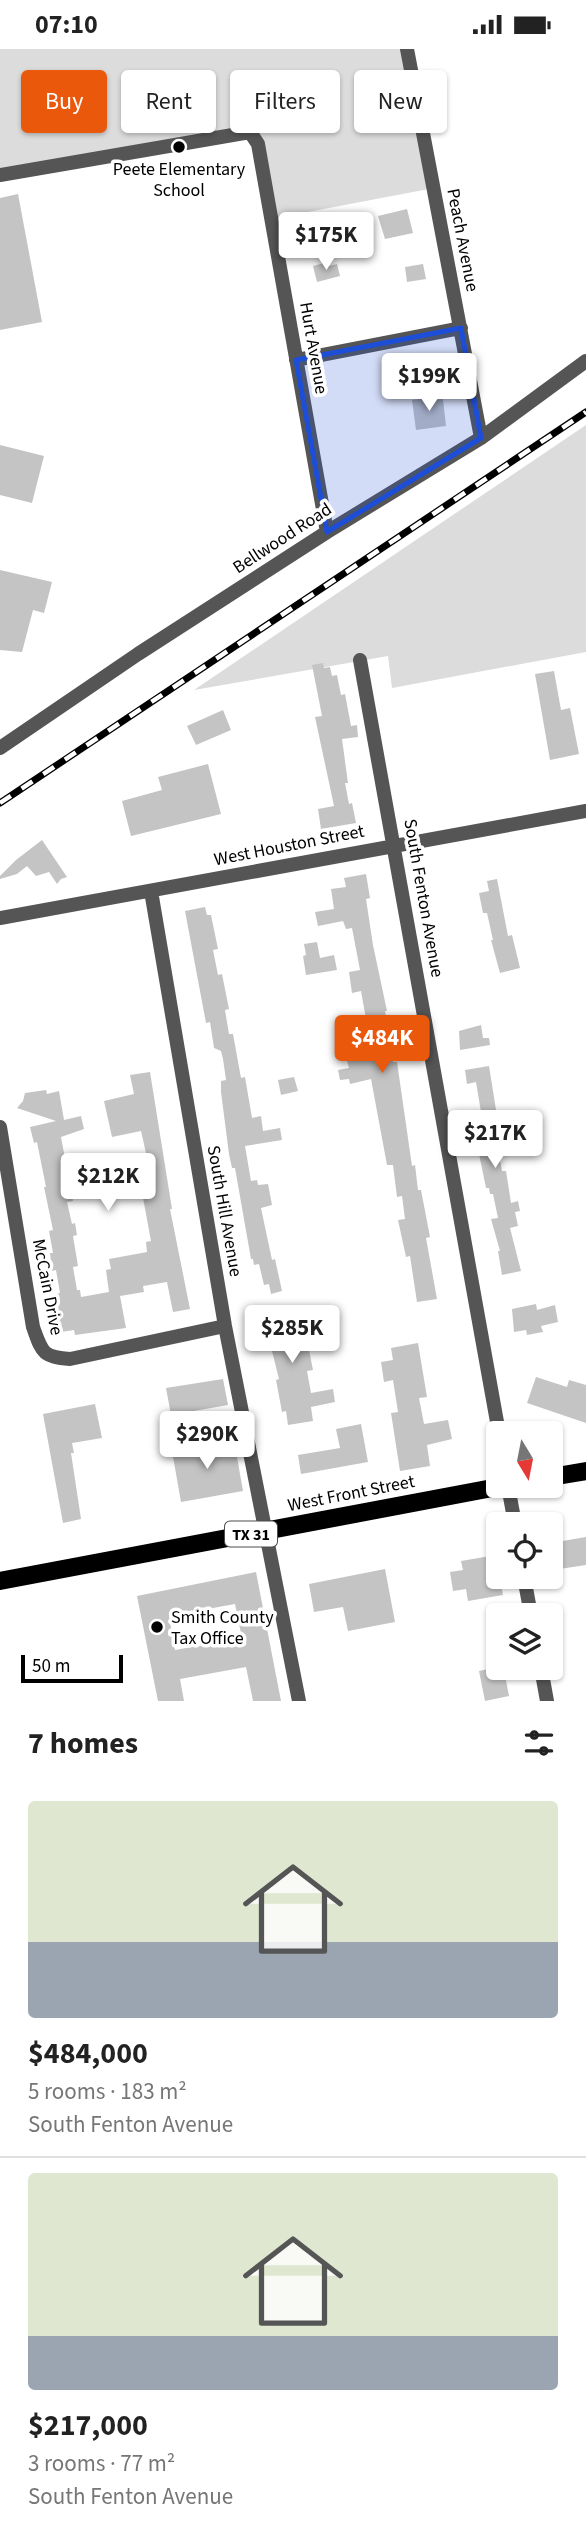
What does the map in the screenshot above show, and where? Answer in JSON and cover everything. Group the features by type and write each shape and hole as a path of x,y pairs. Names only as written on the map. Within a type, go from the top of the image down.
{"main road":[{"path":"564,1475 586,1471"},
{"name":"West Front Street","path":"0,1581 486,1490"}],"street":[{"name":"Peach Avenue","path":"407,49 481,438"},
{"name":"Hurt Avenue","path":"0,175 250,132 258,144 327,531"},
{"path":"296,360 461,328"},
{"name":"Bellwood Road","path":"0,748 327,531 481,438 586,361"},
{"name":"South Fenton Avenue","path":"360,660 497,1421"},
{"name":"West Houston Street","path":"0,918 586,811"},
{"name":"South Hill Avenue","path":"151,891 225,1327 299,1701"},
{"name":"McCain Drive","path":"0,1127 33,1327 40,1348 51,1358 70,1359 225,1327"},
{"path":"543,1680 547,1701"}],"highlighted area":[{"path":"461,328 481,438 327,532 296,360"}],"shaded area":[{"path":"0,49 407,49 411,70 354,70 354,133 423,133 434,188 271,219 250,133 0,175"},
{"path":"586,425 586,652 392,688 388,656 194,690"}],"building":[{"path":"18,194 42,322 0,330 0,198"},
{"path":"407,209 413,233 385,239 378,216"},
{"path":"328,262 329,266 337,264 340,276 317,282 313,266"},
{"path":"423,264 426,279 407,282 405,267"},
{"path":"431,397 432,400 443,399 446,426 416,430 412,400"},
{"path":"0,445 44,456 32,503 0,495"},
{"path":"0,570 52,582 44,613 33,610 22,652 0,650"},
{"path":"323,663 324,668 330,667 332,676 337,675 341,695 345,694 351,726 357,725 358,737 342,739 348,783 345,783 356,823 321,829 318,809 334,806 315,717 322,716 312,665"},
{"path":"554,671 561,710 570,708 579,754 550,760 535,674"},
{"path":"223,710 231,730 196,745 187,726"},
{"path":"208,764 221,814 131,836 122,801 162,790 158,777"},
{"path":"42,840 67,877 57,884 49,872 36,876 27,866 17,874 0,879 16,860"},
{"path":"366,874 370,898 366,899 387,1011 391,1040 388,1041 393,1062 397,1062 412,1166 415,1165 418,1190 421,1190 430,1237 426,1238 437,1299 417,1302 410,1256 406,1257 398,1220 405,1219 402,1196 397,1197 393,1165 387,1165 371,1079 350,1084 349,1079 340,1080 338,1070 349,1068 346,1057 353,1055 347,1022 366,1019 361,991 352,993 349,972 360,970 352,928 346,929 343,921 318,926 315,912 334,909 331,889 346,887 344,878"},
{"path":"497,879 508,936 512,935 520,968 500,973 487,913 483,913 479,893 489,891 487,881"},
{"path":"205,907 207,915 211,915 218,949 213,950 218,975 222,974 229,1009 225,1010 229,1034 233,1034 241,1078 245,1077 252,1118 261,1116 263,1131 280,1128 282,1140 245,1146 251,1181 257,1180 258,1185 268,1184 272,1205 261,1208 282,1291 271,1294 269,1284 264,1285 259,1264 254,1265 251,1259 235,1168 232,1168 229,1154 221,1092 221,1081 226,1080 223,1059 221,1051 214,1048 210,1022 206,1023 185,911"},
{"path":"317,942 320,958 334,955 337,970 306,975 304,944"},
{"path":"481,1025 483,1038 489,1038 490,1045 460,1050 459,1031"},
{"path":"489,1066 497,1116 492,1117 502,1171 506,1171 511,1203 518,1201 520,1211 515,1212 518,1226 510,1228 521,1271 502,1275 500,1251 491,1219 498,1218 493,1194 486,1188 472,1120 475,1120 474,1113 481,1112 476,1082 467,1084 465,1070"},
{"path":"150,1072 170,1209 190,1309 173,1312 167,1282 143,1286 144,1292 120,1296 126,1328 75,1335 74,1330 61,1332 53,1295 60,1293 56,1270 52,1271 50,1253 53,1253 49,1231 53,1230 37,1142 34,1143 30,1127 56,1121 17,1108 25,1093 46,1090 47,1094 59,1091 64,1120 81,1116 84,1129 61,1137 73,1201 67,1202 77,1235 73,1236 78,1266 73,1267 81,1297 109,1292 106,1270 111,1269 109,1259 147,1252 146,1242 151,1241 141,1187 153,1184 141,1131 112,1137 104,1101 134,1094 130,1075"},
{"path":"294,1077 298,1091 281,1095 278,1080"},
{"path":"536,1304 537,1310 555,1305 558,1322 541,1326 543,1332 527,1335 526,1330 514,1332 512,1309"},
{"path":"335,1305 338,1321 319,1325 316,1309"},
{"path":"282,1306 283,1313 295,1311 299,1331 305,1330 313,1370 307,1371 311,1393 333,1389 335,1402 311,1407 313,1421 288,1425 286,1411 282,1412 276,1380 279,1379 265,1323 254,1325 252,1312"},
{"path":"418,1343 427,1397 419,1398 424,1424 448,1420 452,1439 427,1445 430,1466 400,1471 391,1413 398,1412 393,1380 384,1382 381,1362 393,1360 391,1348"},
{"path":"536,1377 567,1387 569,1380 586,1385 586,1423 527,1403"},
{"path":"223,1379 228,1405 171,1415 166,1388"},
{"path":"95,1404 102,1438 72,1443 74,1453 71,1453 81,1519 63,1523 43,1414"},
{"path":"361,1424 368,1462 301,1474 298,1455 340,1448 336,1429"},
{"path":"234,1440 243,1491 181,1502 172,1451"},
{"path":"586,1537 586,1565 563,1568 563,1541"},
{"path":"486,1557 486,1589 502,1589 503,1595 468,1601 466,1589 453,1591 450,1572 463,1570 461,1561"},
{"path":"385,1569 395,1622 348,1631 343,1607 314,1612 309,1584"},
{"name":"Smith County Tax Office","path":"256,1572 281,1701 253,1701 246,1667 180,1679 184,1701 158,1701 137,1596","holes":["235,1604 242,1638 175,1650 169,1616"]},
{"path":"486,1670 486,1680 506,1680 509,1696 485,1701 479,1671"}],"railway":[{"path":"0,803 586,412"}],"place":[{"name":"Peete Elementary School","path":"179,147"},
{"name":"Smith County Tax Office","path":"157,1627"}]}
